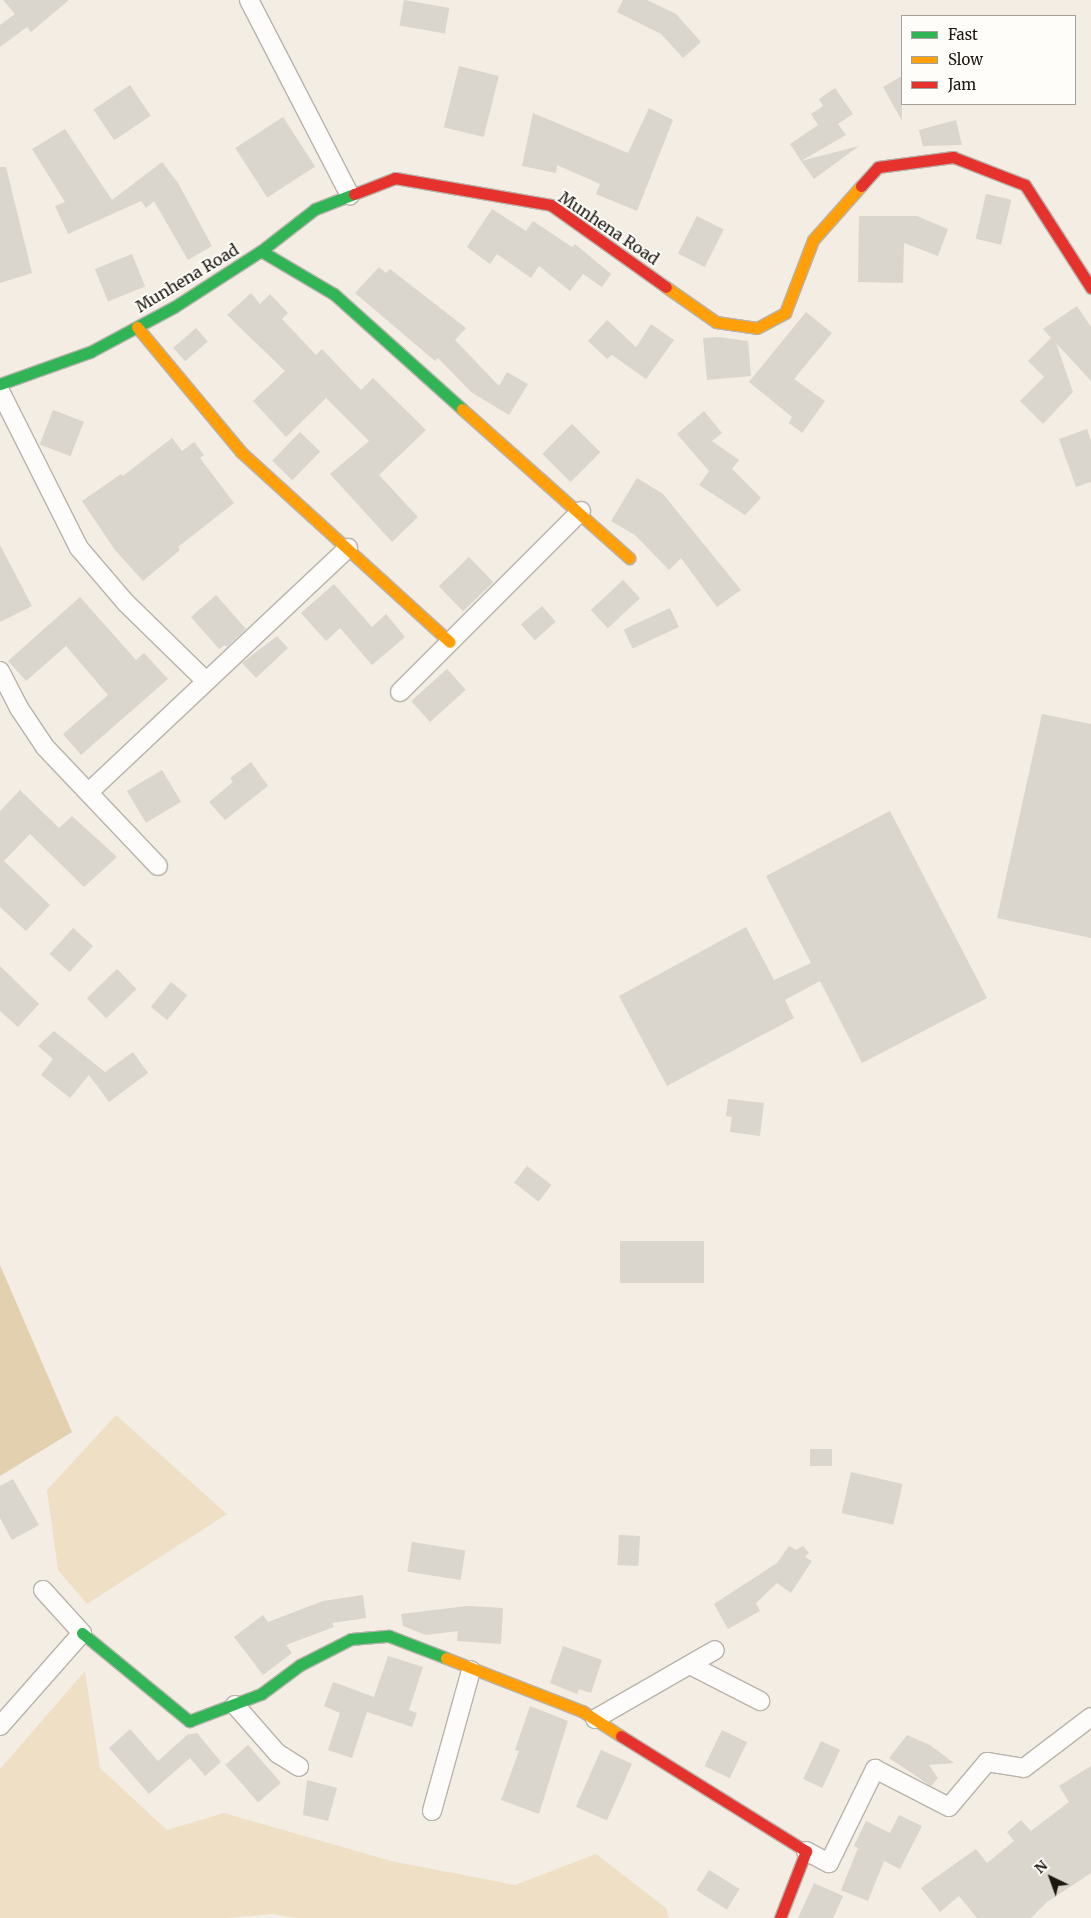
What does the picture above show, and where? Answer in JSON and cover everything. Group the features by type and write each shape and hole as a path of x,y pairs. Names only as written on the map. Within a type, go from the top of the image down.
{"street":[{"path":"249,0 350,196"},
{"name":"Munhena Road","path":"0,384 90,352 137,327 261,251 314,209 395,178 551,205 716,322 757,328 785,313 813,240 878,167 954,157 1025,185 1091,288"},
{"path":"261,251 334,294 503,447 581,511 629,558"},
{"path":"137,327 242,452 450,642"},
{"path":"0,391 79,548 126,603 206,681"},
{"path":"400,692 581,511"},
{"path":"88,792 348,548"},
{"path":"0,671 19,708 46,747 158,866"},
{"path":"43,1590 82,1633 189,1721 261,1694 300,1665 351,1639 389,1636 595,1719 806,1851 829,1863 875,1769 949,1807 987,1762 1024,1768 1091,1717"},
{"path":"0,1726 82,1633"},
{"path":"595,1719 714,1650"},
{"path":"690,1665 760,1701"},
{"path":"432,1811 471,1670"},
{"path":"235,1705 277,1753 299,1767"},
{"path":"780,1918 806,1851"}],"shaded area":[{"path":"0,1265 72,1432 0,1476"},
{"path":"116,1415 227,1514 87,1604 58,1570 47,1490"},
{"path":"85,1671 100,1768 167,1830 224,1813 391,1861 515,1885 596,1854 666,1908 669,1918 296,1918 272,1914 228,1918 0,1918 0,1769"}],"building":[{"path":"3,0 69,0 31,32 27,27 0,47 0,25 15,14"},
{"path":"404,0 449,8 445,34 399,26"},
{"path":"623,0 647,0 676,14 701,42 683,58 661,34 617,12"},
{"path":"459,66 499,76 484,137 444,127"},
{"path":"901,77 902,121 883,87"},
{"path":"130,85 151,116 114,140 94,110"},
{"path":"835,88 853,114 838,124 846,135 801,161 790,144 818,125 811,114 823,106 819,99"},
{"path":"649,108 673,120 637,211 596,194 600,184 557,165 556,173 522,166 533,113 628,153"},
{"path":"283,117 315,166 267,198 235,148"},
{"path":"956,120 962,145 923,146 919,130"},
{"path":"65,129 112,200 162,162 178,183 212,246 188,260 154,201 146,208 141,201 68,234 55,206 65,202 32,149"},
{"path":"859,146 814,179 801,161"},
{"path":"0,167 6,167 32,273 0,283"},
{"path":"986,194 1011,200 1001,245 976,239"},
{"path":"492,209 526,231 533,221 572,247 575,244 611,274 602,287 583,274 570,291 539,266 531,278 497,254 490,264 467,247"},
{"path":"697,216 724,230 705,267 678,253"},
{"path":"859,216 917,216 948,229 938,256 904,243 903,283 858,282"},
{"path":"132,254 145,286 108,301 95,269"},
{"path":"379,267 386,273 390,269 466,328 455,340 499,386 507,372 528,384 509,415 471,392 438,358 435,361 355,293"},
{"path":"251,293 260,304 270,294 288,313 282,319 316,355 322,349 361,390 373,378 426,430 379,475 418,517 392,542 330,474 369,441 326,398 286,437 253,401 285,371 227,315"},
{"path":"1077,306 1091,327 1091,381 1056,343 1073,392 1043,424 1020,401 1044,377 1028,361 1051,338 1043,329"},
{"path":"806,312 832,333 794,379 825,401 802,433 789,423 792,417 749,382"},
{"path":"607,320 636,347 651,324 674,340 646,379 612,355 607,359 588,341"},
{"path":"196,328 208,342 185,361 173,348"},
{"path":"718,337 748,341 751,376 707,380 703,338"},
{"path":"53,410 84,422 71,456 40,445"},
{"path":"704,411 722,433 712,441 739,460 732,469 761,498 745,515 699,485 709,471 677,434"},
{"path":"572,424 600,452 571,482 542,454"},
{"path":"1087,429 1091,441 1091,482 1076,487 1059,439"},
{"path":"300,432 320,451 292,480 272,461"},
{"path":"172,438 182,451 194,442 204,455 200,458 234,503 178,547 180,550 143,581 115,550 82,501 121,474 123,476"},
{"path":"637,478 663,494 741,590 717,607 681,558 669,570 635,535 611,521"},
{"path":"0,545 32,606 0,622"},
{"path":"469,557 493,582 463,611 439,586"},
{"path":"623,580 640,598 608,628 591,610"},
{"path":"334,584 372,627 386,614 405,637 372,665 340,628 326,641 301,613"},
{"path":"216,595 246,629 227,647 225,645 219,649 191,617"},
{"path":"80,597 136,660 144,653 168,679 81,755 63,734 108,695 66,646 26,681 8,661"},
{"path":"542,606 556,622 535,640 521,624"},
{"path":"670,608 679,627 633,649 624,630"},
{"path":"277,636 288,648 256,678 242,663"},
{"path":"447,669 466,690 430,722 411,701"},
{"path":"1042,714 1091,724 1091,938 997,918"},
{"path":"251,762 268,786 225,820 209,802 233,782 230,778"},
{"path":"162,770 181,802 146,823 127,791"},
{"path":"20,790 59,828 72,816 117,857 84,887 30,834 4,861 50,905 26,931 0,907 0,811"},
{"path":"890,811 987,998 862,1063 820,981 785,1000 794,1018 667,1086 619,996 746,927 774,980 811,963 766,876"},
{"path":"73,928 93,946 70,972 50,954"},
{"path":"0,966 39,1004 18,1027 0,1011"},
{"path":"117,969 136,989 106,1018 87,998"},
{"path":"171,982 187,995 167,1020 151,1007"},
{"path":"54,1031 105,1072 133,1052 148,1073 109,1102 89,1075 70,1098 41,1075 53,1059 38,1046"},
{"path":"728,1099 764,1103 760,1136 730,1132 732,1117 726,1116"},
{"path":"527,1166 551,1185 538,1202 514,1183"},
{"path":"620,1241 704,1241 704,1283 620,1283"},
{"path":"810,1449 832,1449 832,1466 810,1466"},
{"path":"851,1472 903,1484 893,1525 842,1513"},
{"path":"13,1479 39,1525 12,1540 0,1518 0,1486"},
{"path":"619,1535 640,1536 638,1566 617,1565"},
{"path":"412,1542 465,1550 461,1580 407,1572"},
{"path":"789,1546 796,1550 803,1546 809,1553 805,1557 812,1561 791,1593 777,1583 756,1603 760,1611 728,1629 714,1604 777,1563"},
{"path":"363,1595 366,1618 332,1623 334,1627 286,1645 292,1653 263,1675 234,1637 263,1615 268,1622 323,1601"},
{"path":"467,1606 503,1608 501,1644 457,1641 458,1631 426,1635 403,1626 401,1614"},
{"path":"563,1646 602,1660 591,1693 579,1689 577,1694 550,1683"},
{"path":"388,1656 423,1667 409,1710 417,1713 412,1727 367,1712 352,1758 328,1750 340,1713 324,1706 333,1682 374,1697"},
{"path":"530,1706 568,1721 539,1814 501,1800 519,1751 515,1750"},
{"path":"130,1729 158,1761 187,1735 197,1733 221,1762 205,1776 190,1758 149,1794 109,1748"},
{"path":"722,1730 747,1742 730,1778 704,1766"},
{"path":"907,1735 930,1745 954,1763 929,1765 938,1778 931,1786 889,1758"},
{"path":"821,1741 840,1750 822,1788 803,1779"},
{"path":"248,1745 281,1783 258,1802 225,1765"},
{"path":"601,1750 632,1764 607,1820 576,1807"},
{"path":"1091,1766 1091,1873 1047,1902 1031,1918 977,1918 959,1896 940,1912 921,1888 976,1849 987,1863 1014,1841 1007,1832 1021,1820 1031,1831 1069,1802 1059,1786"},
{"path":"307,1780 337,1788 328,1821 303,1815"},
{"path":"899,1815 922,1826 900,1869 884,1861 868,1901 841,1890 858,1848 854,1846 866,1821 890,1833"},
{"path":"709,1870 740,1889 727,1909 696,1890"},
{"path":"814,1883 843,1896 833,1918 798,1918"}],"traffic: fast":[{"path":"0,384 90,352 174,307 261,251 315,209 354,194"},
{"path":"261,251 334,294 462,409"},
{"path":"82,1633 189,1721 261,1694 300,1665 351,1639 389,1636 446,1658"}],"traffic: slow":[{"path":"666,287 716,322 757,328 785,313 813,240 861,186"},
{"path":"137,327 241,452 450,642"},
{"path":"462,409 629,558"},
{"path":"446,1658 582,1711 621,1736"}],"traffic: jam":[{"path":"861,186 878,167 953,157 1025,185 1091,288"},
{"path":"354,194 395,178 551,205 666,287"},
{"path":"621,1736 806,1851 780,1918"}]}
